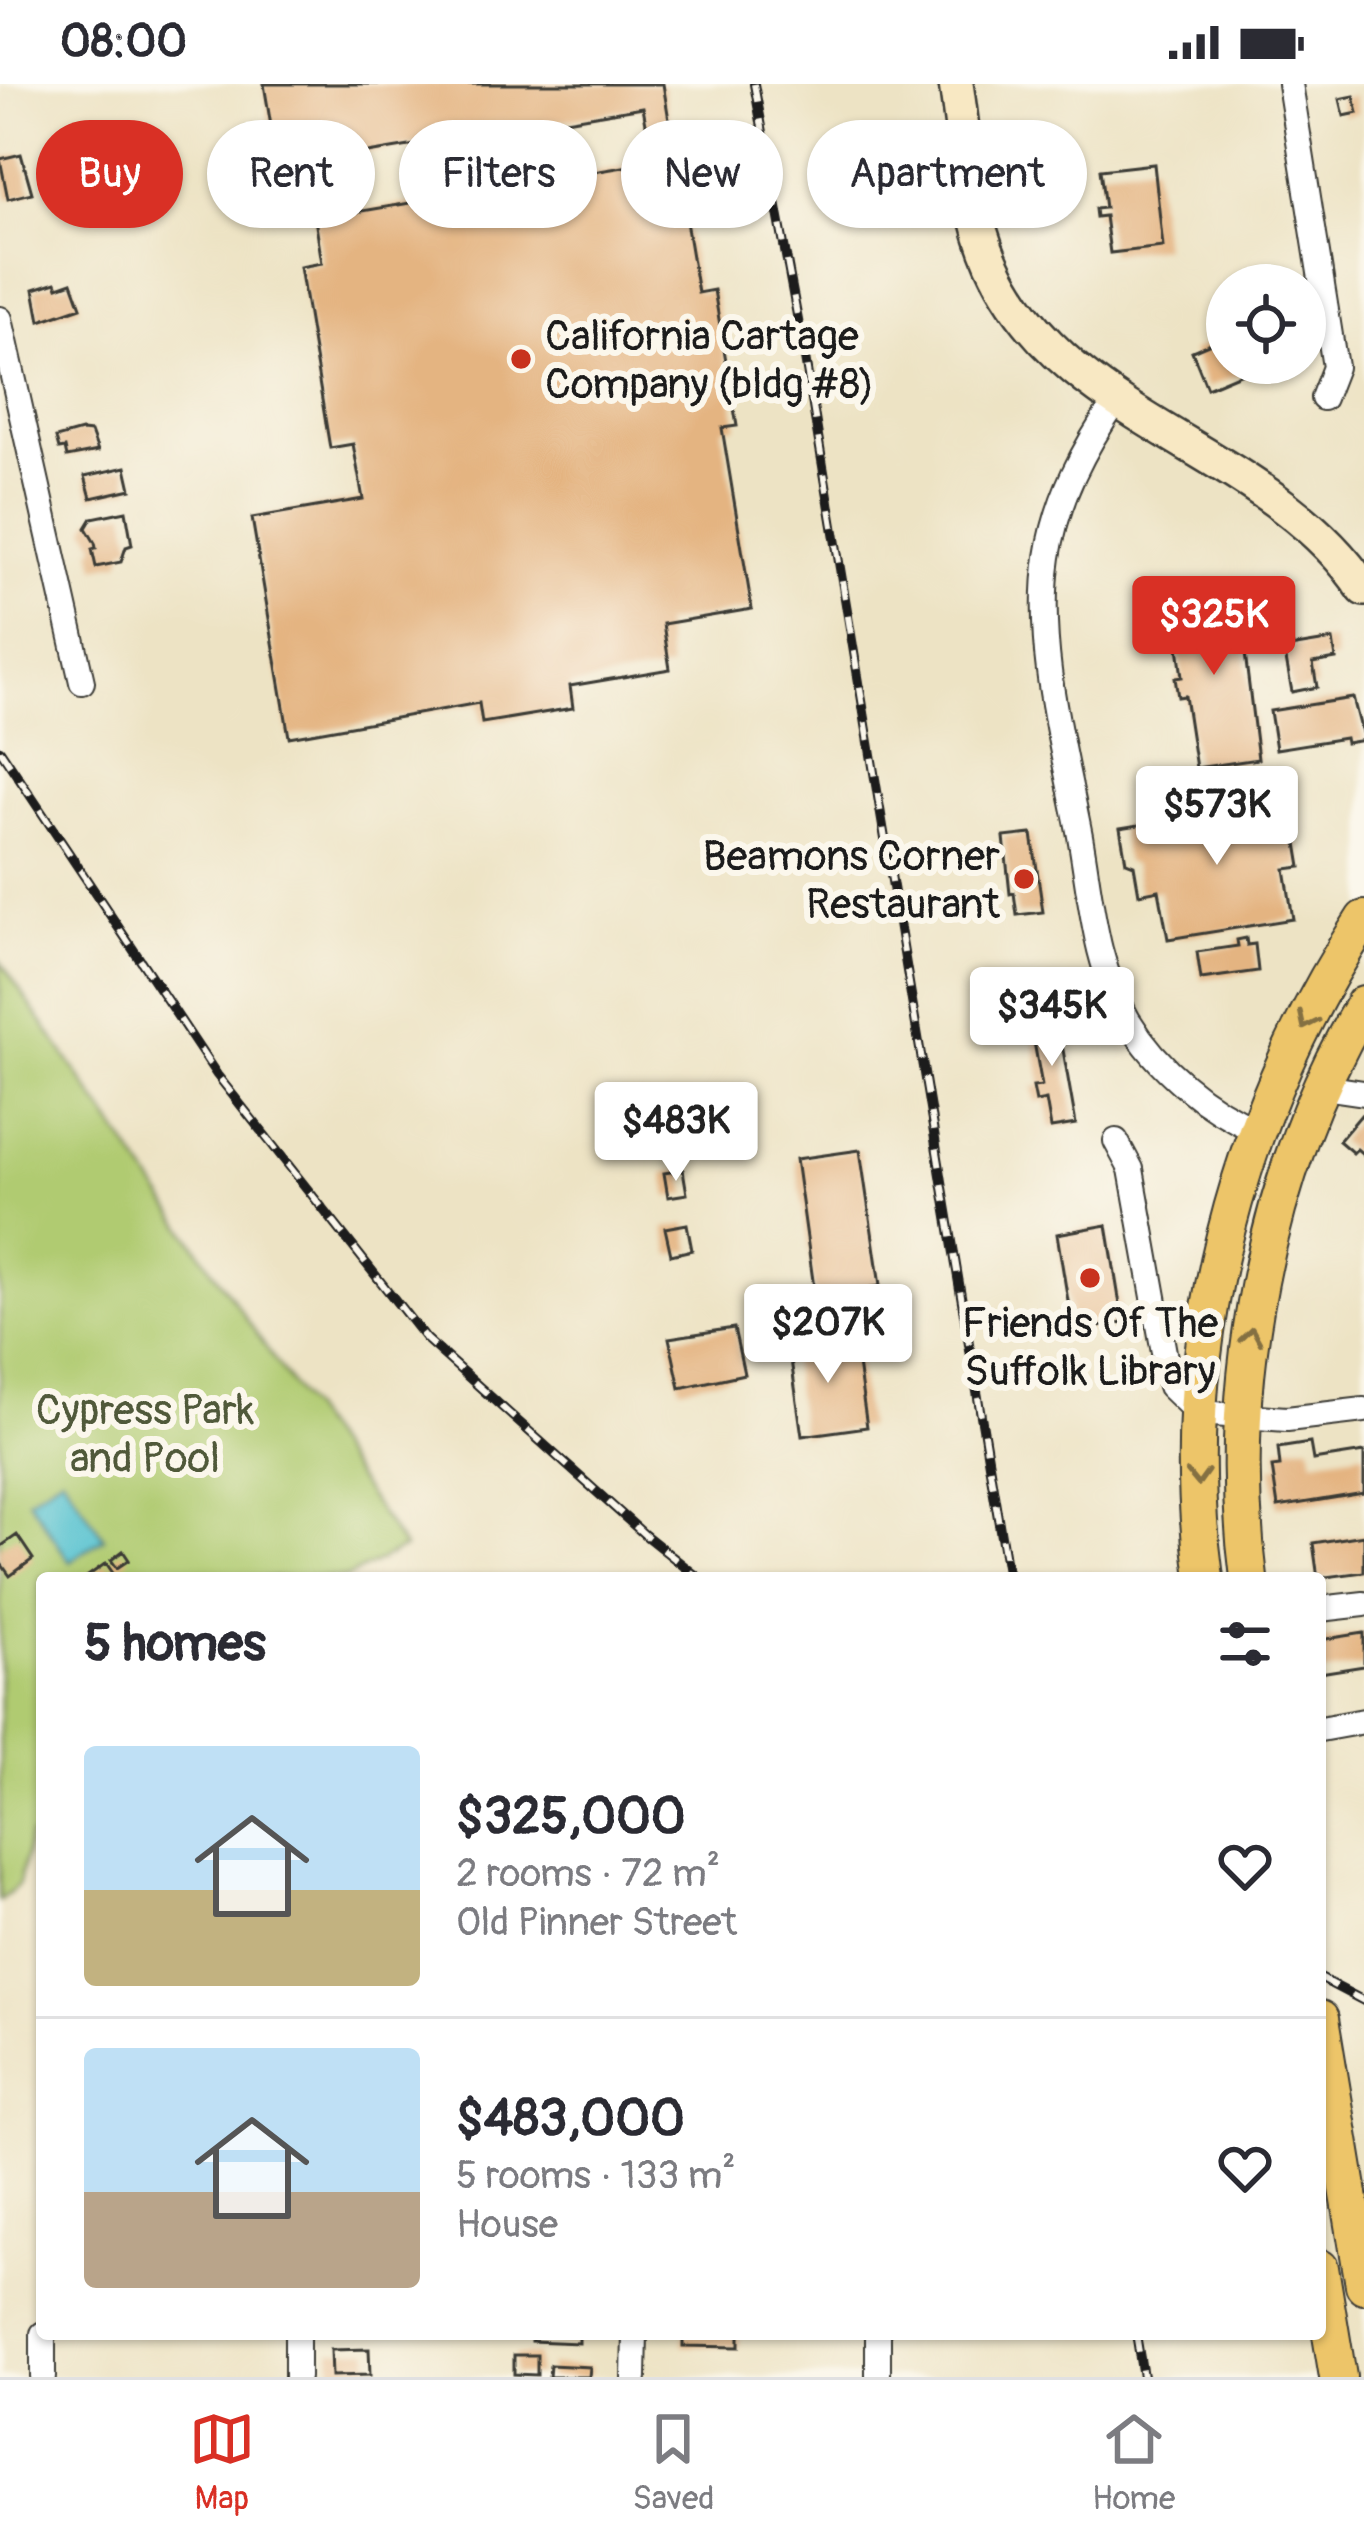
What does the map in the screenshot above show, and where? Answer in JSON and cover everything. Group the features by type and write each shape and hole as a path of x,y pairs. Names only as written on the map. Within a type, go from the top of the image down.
{"main road":[{"path":"956,84 979,223 1006,291 1050,350 1089,382 1291,509 1343,559 1364,590"},
{"path":"1205,1572 1198,1413 1223,1240 1258,1131 1313,1008 1364,919"},
{"path":"1249,1572 1240,1467 1243,1416 1249,1348 1268,1249 1323,1087 1364,1004"},
{"path":"1326,2055 1364,2285"},
{"path":"1326,2304 1338,2377"}],"street":[{"path":"1290,84 1335,367 1323,398"},
{"path":"0,319 82,682"},
{"path":"1118,400 1075,470 1047,563 1052,685 1100,953 1126,1017 1160,1063 1221,1112 1258,1131"},
{"path":"1323,1087 1364,1093"},
{"path":"1116,1141 1131,1168 1170,1386 1198,1413 1287,1419 1364,1410"},
{"path":"1326,1608 1364,1604"},
{"path":"1326,1728 1364,1720"},
{"path":"43,2340 43,2377"},
{"path":"297,2340 297,2377"},
{"path":"634,2377 635,2340"},
{"path":"878,2340 878,2377"}],"green space":[{"name":"Cypress Park and Pool","path":"0,961 404,1548 358,1572 36,1572 36,1835 30,1835 19,1884 0,1901"}],"water":[{"path":"62,1476 104,1538 70,1562 28,1499"}],"building":[{"name":"California Cartage Company (bldg #8)","path":"264,84 663,84 669,120 645,120 643,107 565,120 399,120 399,148 375,152 375,120 270,120"},
{"path":"1354,96 1358,113 1344,116 1340,99"},
{"path":"21,154 32,193 8,199 0,159"},
{"path":"1154,164 1163,247 1110,253 1105,216 1096,217 1095,209 1105,208 1100,170"},
{"name":"California Cartage Company (bldg #8)","path":"621,167 621,228 687,228 698,293 714,290 737,426 722,428 752,609 663,624 670,669 570,686 573,708 482,723 479,703 289,737 252,518 363,499 353,444 330,448 300,267 322,263 316,228 375,228 375,209 399,205 399,228 597,228 597,171"},
{"path":"56,282 58,287 72,282 81,307 40,321 34,289"},
{"path":"1206,345 1206,384 1216,384 1207,388 1192,351"},
{"path":"91,432 98,451 67,457 56,438"},
{"path":"126,467 131,489 91,498 85,476"},
{"path":"126,511 132,545 126,547 121,562 96,567 95,543 86,528 92,518"},
{"path":"1228,584 1236,639 1243,637 1258,759 1196,768 1185,696 1178,697 1175,678 1182,677 1171,593"},
{"path":"1333,640 1336,659 1313,663 1317,687 1292,692 1284,648"},
{"path":"1353,698 1364,740 1346,743 1345,738 1276,749 1270,711"},
{"path":"1290,801 1301,867 1285,869 1293,919 1168,939 1159,890 1139,894 1134,865 1126,862 1120,828"},
{"name":"Beamons Corner Restaurant","path":"1032,834 1043,912 1017,915 1004,837"},
{"path":"1246,938 1247,945 1255,944 1258,971 1201,979 1197,952 1238,946 1237,940"},
{"path":"1056,1010 1076,1124 1051,1128 1046,1100 1036,1102 1033,1087 1042,1086 1029,1014"},
{"path":"1361,1115 1364,1155 1357,1149 1353,1153 1339,1141"},
{"path":"860,1150 880,1286 815,1295 796,1159"},
{"path":"683,1170 687,1194 668,1197 664,1173"},
{"path":"687,1224 692,1250 671,1255 665,1228"},
{"name":"Friends Of The Suffolk Library","path":"1107,1225 1123,1323 1073,1331 1057,1234"},
{"path":"734,1328 744,1374 680,1388 669,1338"},
{"path":"854,1336 867,1427 802,1436 789,1346"},
{"path":"1310,1443 1313,1460 1364,1452 1364,1493 1278,1507 1272,1467 1280,1466 1278,1448"},
{"path":"17,1535 33,1559 10,1576 0,1562 0,1547"},
{"path":"1364,1535 1364,1572 1326,1577 1326,1572 1317,1572 1313,1543"},
{"path":"123,1551 129,1560 117,1568 111,1560"},
{"path":"1364,1633 1364,1666 1326,1672 1326,1639"},
{"path":"579,2340 579,2343 532,2341"},
{"path":"683,2340 739,2340 739,2347 683,2346"},
{"path":"369,2349 370,2375 332,2376 331,2350"},
{"path":"514,2355 537,2355 537,2375 514,2374"},
{"path":"550,2365 590,2367 589,2377 549,2377"}],"railway":[{"path":"754,84 805,358 1007,1572"},
{"path":"0,750 217,1075 426,1339 691,1572"},
{"path":"1326,1981 1364,2001"},
{"path":"1137,2340 1143,2377"}],"place":[{"name":"California Cartage Company (bldg #8)","path":"521,359"},
{"name":"Beamons Corner Restaurant","path":"1024,879"},
{"name":"Friends Of The Suffolk Library","path":"1090,1278"}]}
